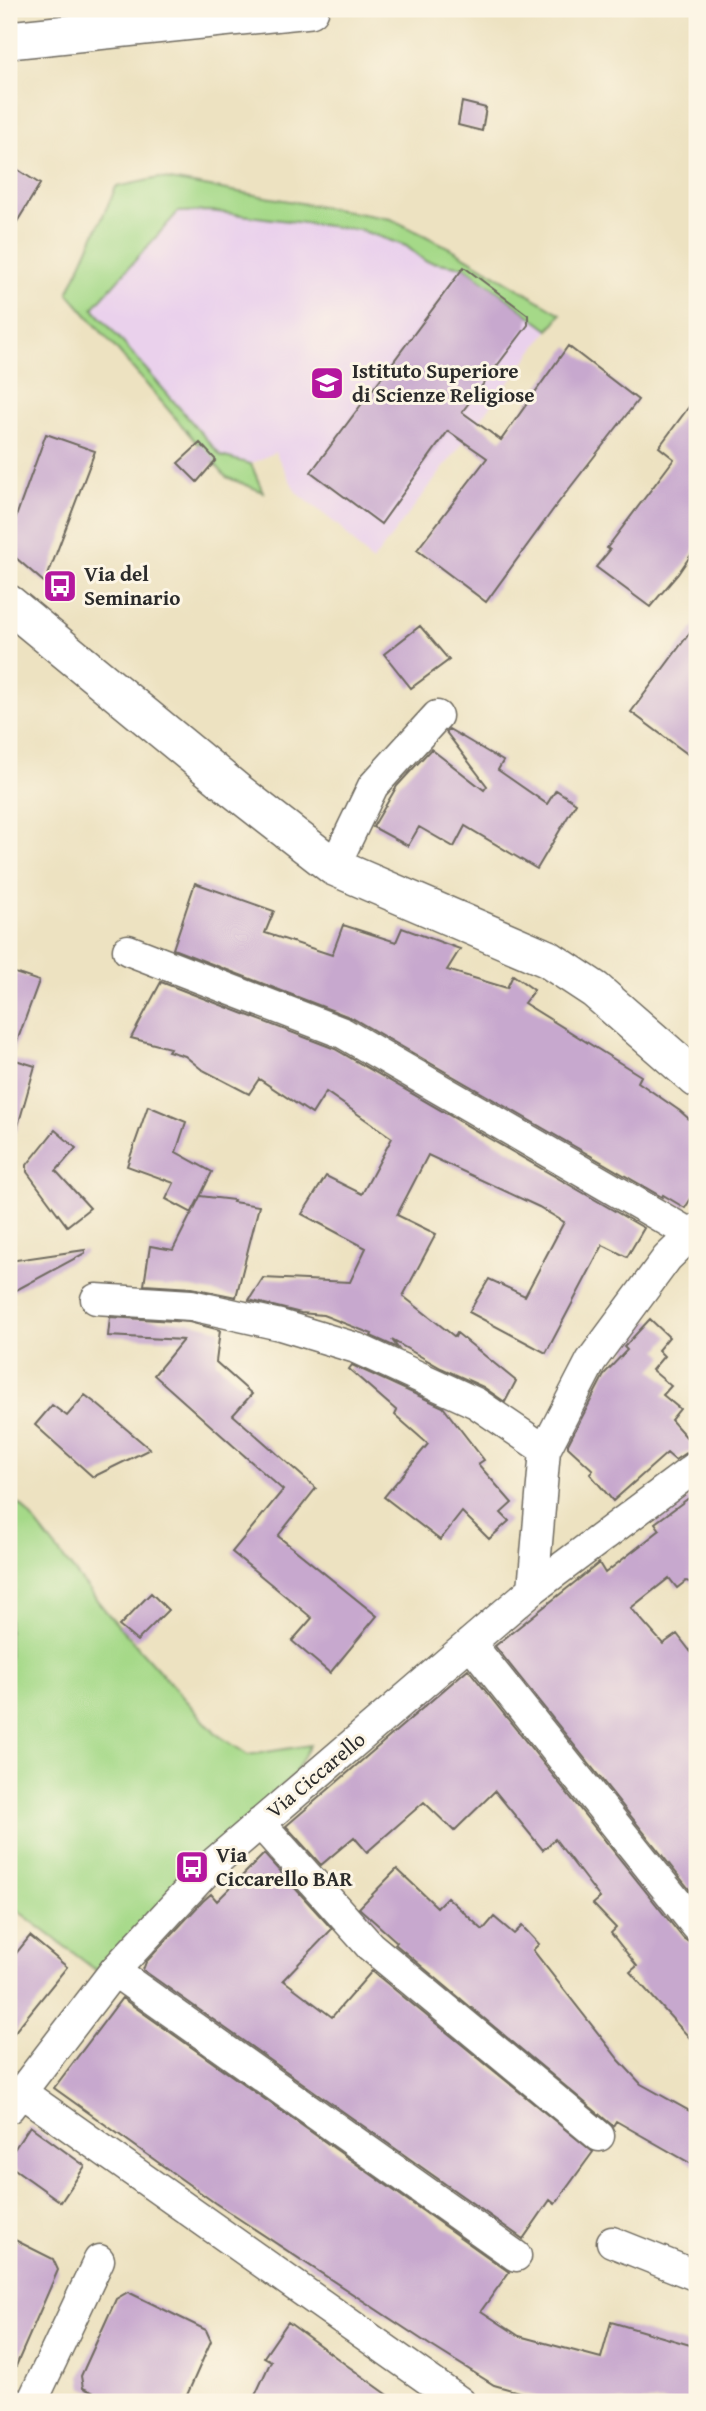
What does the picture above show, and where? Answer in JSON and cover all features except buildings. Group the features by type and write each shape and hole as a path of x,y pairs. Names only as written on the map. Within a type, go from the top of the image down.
{"main road":[{"path":"9,40 310,9"},
{"path":"9,604 224,781 334,867 548,959 595,990 697,1079"}],"street":[{"path":"334,867 373,786 437,716"},
{"path":"128,950 343,1033 694,1232 667,1258 591,1361 545,1450 533,1589"},
{"path":"96,1299 191,1305 280,1325 356,1348 475,1404 545,1450"},
{"name":"Via Ciccarello","path":"15,2100 114,1971 215,1861 533,1589 697,1466"},
{"path":"470,1643 697,1927"},
{"path":"260,1823 369,1946 599,2136"},
{"path":"114,1971 516,2256"},
{"path":"15,2100 460,2402"},
{"path":"612,2242 697,2276"},
{"path":"32,2402 99,2260"}],"shaded area":[{"name":"Istituto Superiore di Scienze Religiose","path":"159,178 391,219 452,249 561,314 372,562 340,527 296,492 275,452 251,464 263,492 226,477 68,293 116,187"}],"green space":[{"path":"159,178 391,219 452,249 561,314 549,330 464,267 425,261 406,246 360,230 210,211 178,212 93,308 221,456 251,464 263,492 226,477 68,293 116,187"},
{"path":"9,1498 22,1506 109,1615 215,1733 248,1755 310,1745 294,1774 97,1971 9,1904"}],"place":[{"name":"Istituto Superiore di Scienze Religiose","path":"327,383"},
{"name":"Via del Seminario","path":"60,586"},
{"name":"Via Ciccarello BAR","path":"192,1867"}]}
